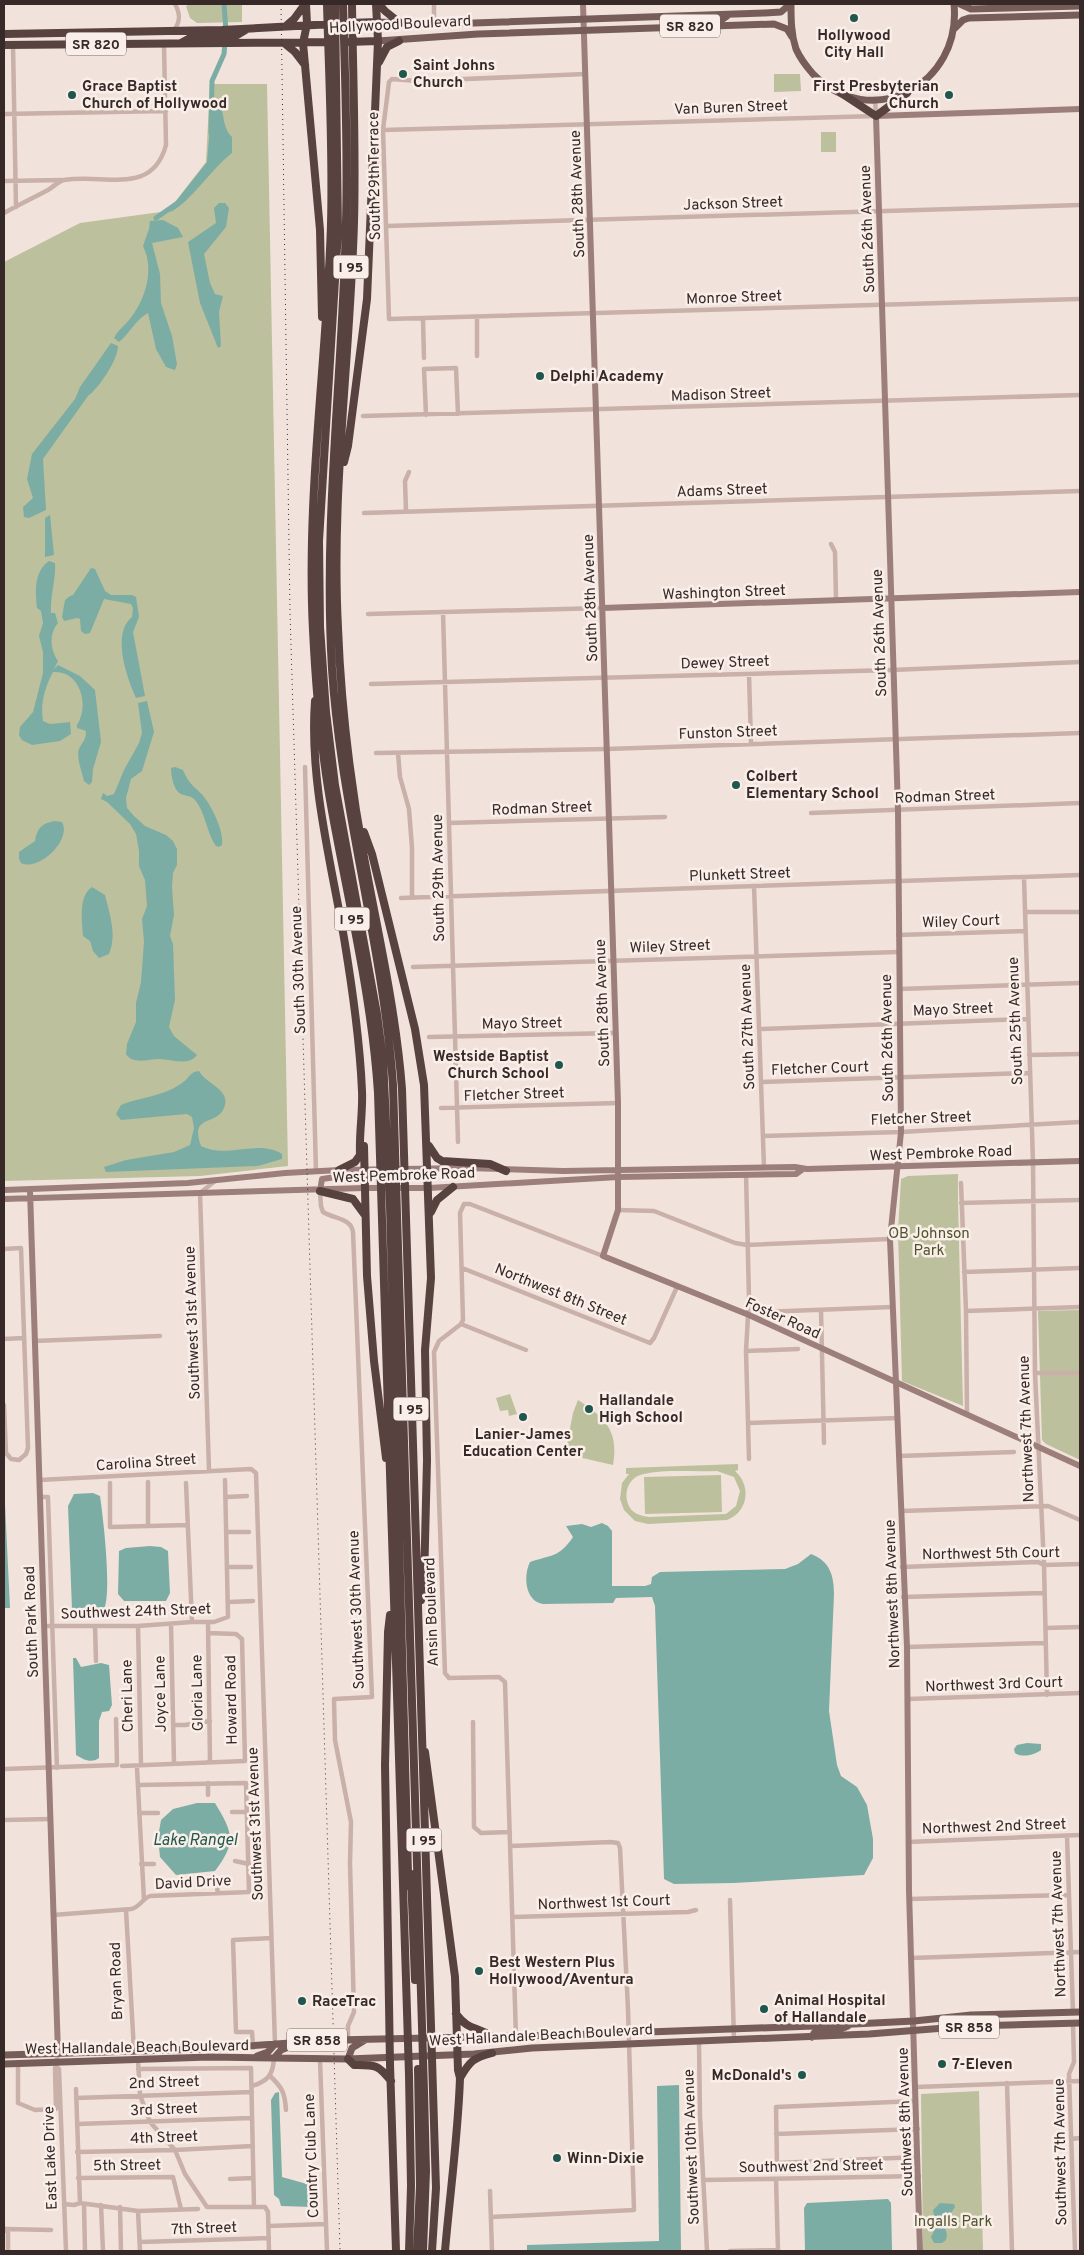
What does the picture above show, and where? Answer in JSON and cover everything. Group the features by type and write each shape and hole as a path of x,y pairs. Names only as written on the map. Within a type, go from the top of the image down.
{"highway":[{"path":"305,4 307,24 303,43 320,230 324,342"},
{"path":"286,25 294,19 305,4"},
{"name":"I 95","path":"327,4 336,58 331,224 312,567 316,684 331,807 369,1006 392,1153 393,1206 418,1614 436,2188 432,2251"},
{"path":"335,4 338,231 319,541 320,627 326,712 335,785 377,1014 392,1153"},
{"path":"336,58 343,4"},
{"name":"I 95","path":"352,4 354,224 339,478 336,564 344,718 357,815 392,999 399,1046 392,1153 390,1485 402,1895 408,2022 416,2074 409,2251"},
{"path":"339,478 348,446 367,299 378,4"},
{"path":"378,4 400,23"},
{"name":"Hollywood Boulevard","path":"4,45 179,44 247,29 286,25 377,22"},
{"name":"Hollywood Boulevard","path":"4,34 173,31 225,35"},
{"path":"13,45 32,34"},
{"name":"Hollywood Boulevard","path":"225,35 232,45 378,42"},
{"path":"377,66 385,50 399,41"},
{"path":"284,43 295,52 306,67"},
{"path":"841,93 876,116 908,93"},
{"path":"316,684 313,720 325,837 345,945 357,1028 362,1092 365,1215 374,1361 383,1444 390,1485"},
{"path":"357,815 372,854 415,1029 424,1085 431,1278 426,1350 427,1460 424,1583 418,1614"},
{"path":"339,1170 355,1162 360,1155 362,1124"},
{"path":"427,1143 432,1152 442,1160 490,1164 506,1171"},
{"path":"430,1217 437,1200 452,1187"},
{"path":"320,1190 353,1199 365,1215"},
{"path":"393,1206 408,1874 402,1895"},
{"path":"393,1206 420,1906 428,1946"},
{"path":"393,1596 388,1632 385,1765 390,2056 396,2251"},
{"path":"422,1734 430,1773 452,1957 460,2078 456,2160 452,2178 445,2251"},
{"path":"406,1757 419,2022"},
{"path":"415,1796 419,2022 416,2074 420,2186 417,2251"},
{"path":"456,2014 468,2026 481,2029 491,2036"},
{"path":"460,2078 465,2068 472,2061 492,2053"},
{"path":"348,2059 354,2065 374,2065 381,2068 391,2081"},
{"path":"416,2074 426,2171 423,2251"}],"main road":[{"name":"Hollywood Boulevard","path":"377,22 434,23 730,15 781,12 790,4"},
{"path":"790,4 792,37 798,53 810,70 827,86 841,93 875,99 908,93 929,77 945,58 955,28 954,4"},
{"path":"960,4 966,8 976,9 1080,6"},
{"path":"691,26 696,21 721,20 730,15"},
{"path":"955,28 963,20 969,18 1080,15"},
{"path":"668,27 674,23 687,22 694,16"},
{"name":"Hollywood Boulevard","path":"378,42 478,34 774,24 783,27 792,37"},
{"path":"1055,2024 1077,2012"},
{"name":"West Hallandale Beach Boulevard","path":"4,2055 253,2046 369,2038 629,2033 810,2026 971,2016 1077,2012"},
{"path":"1077,2023 1080,2017"},
{"name":"West Hallandale Beach Boulevard","path":"4,2064 250,2058 348,2059 492,2053 532,2048 914,2032 970,2026 1077,2023"},
{"path":"812,2037 814,2033 819,2031 841,2030 850,2024"},
{"path":"770,2039 776,2035 803,2033 810,2026"},
{"path":"348,2059 352,2048 369,2038"},
{"path":"274,2058 285,2048 304,2041"},
{"path":"250,2058 268,2052 275,2044"},
{"path":"138,2060 142,2055 158,2050"}],"street":[{"path":"173,31 178,24 179,12 175,4"},
{"path":"434,4 434,23"},
{"name":"South 28th Avenue","path":"583,4 618,1103 618,1210 603,1256"},
{"path":"4,181 128,179 148,175 162,159 166,145 164,44"},
{"path":"13,45 16,207"},
{"name":"South 29th Terrace","path":"389,319 383,130 389,82 392,79 418,81 585,74"},
{"name":"South 26th Avenue","path":"875,99 898,810 901,1132 897,1167"},
{"name":"Van Buren Street","path":"383,130 1080,109"},
{"path":"4,114 166,111"},
{"path":"4,213 63,180"},
{"name":"Jackson Street","path":"387,226 1080,205"},
{"name":"Monroe Street","path":"389,319 1080,299"},
{"path":"477,317 477,356"},
{"path":"423,319 424,358"},
{"path":"426,415 424,369 456,368 458,414"},
{"name":"Madison Street","path":"363,416 1080,395"},
{"path":"406,511 405,481 408,472"},
{"name":"Adams Street","path":"364,512 600,507 1080,491"},
{"path":"831,544 835,552 836,600"},
{"name":"Washington Street","path":"368,614 1080,592"},
{"name":"South 29th Avenue","path":"443,612 458,1142"},
{"name":"Dewey Street","path":"371,684 892,670 1080,662"},
{"path":"749,674 751,744"},
{"name":"Funston Street","path":"376,753 607,749 1080,733"},
{"path":"398,753 400,777 409,809 412,848 412,897"},
{"name":"South 30th Avenue","path":"305,767 316,1171"},
{"name":"Rodman Street","path":"811,813 1080,803"},
{"name":"Rodman Street","path":"449,823 665,817"},
{"name":"Plunkett Street","path":"401,898 1080,875"},
{"name":"South 25th Avenue","path":"1024,878 1033,1163"},
{"name":"South 27th Avenue","path":"754,886 764,1167"},
{"path":"1025,912 1080,912"},
{"name":"Wiley Court","path":"898,935 1025,931"},
{"name":"Wiley Street","path":"413,967 898,952"},
{"path":"899,989 1080,983"},
{"name":"Mayo Street","path":"760,1029 900,1024 907,1022 1028,1019"},
{"name":"Mayo Street","path":"429,1038 616,1033"},
{"path":"1029,1055 1080,1054"},
{"name":"Fletcher Court","path":"762,1082 1029,1073"},
{"name":"Fletcher Street","path":"441,1108 618,1103"},
{"name":"Fletcher Street","path":"763,1136 901,1132 1080,1122"},
{"name":"West Pembroke Road","path":"4,1199 364,1188 429,1188 618,1173 764,1167 795,1167 803,1169 1080,1161"},
{"name":"Northwest 7th Avenue","path":"1033,1163 1035,1373 1044,1565 1047,1695"},
{"name":"Northwest 8th Avenue","path":"897,1167 890,1238 902,1511 903,1598 907,1647 909,1899 914,2021"},
{"name":"West Pembroke Road","path":"4,1190 215,1181 339,1170 468,1168 506,1171 796,1174 803,1169"},
{"path":"320,1190 322,1179 358,1174 365,1170"},
{"path":"746,1174 749,1316 746,1351 749,1459"},
{"path":"200,1193 215,1181"},
{"path":"961,1183 966,1311 966,1414"},
{"name":"South Park Road","path":"30,1190 58,2053"},
{"name":"Southwest 30th Avenue","path":"320,1190 323,1212 348,1222 352,1226 353,1232 372,1697 334,1699 335,1740 351,1822 350,1863 354,2012 348,2026 348,2039"},
{"name":"Southwest 31st Avenue","path":"200,1193 209,1470"},
{"path":"962,1203 1080,1200"},
{"name":"Foster Road","path":"462,1268 460,1208 464,1204 470,1204 749,1316 1080,1466"},
{"path":"618,1210 654,1211 735,1243 747,1245 890,1238"},
{"path":"4,1249 20,1248 28,1448 26,1454 19,1460 11,1459 6,1453 4,1405"},
{"path":"462,1268 461,1324 526,1350"},
{"name":"Northwest 8th Street","path":"462,1268 650,1342 654,1338 677,1287"},
{"path":"964,1272 1080,1268"},
{"path":"760,1312 892,1307"},
{"path":"966,1311 1080,1307"},
{"path":"822,1310 824,1443"},
{"name":"Ansin Boulevard","path":"461,1324 439,1341 434,1352 445,1673 449,1678 499,1677 505,1682 516,2036"},
{"path":"34,1341 160,1336"},
{"path":"4,1339 24,1338"},
{"path":"746,1351 798,1349"},
{"path":"1035,1373 1080,1373"},
{"path":"749,1423 898,1418"},
{"path":"899,1456 1014,1452"},
{"name":"Carolina Street","path":"39,1480 209,1470 254,1471"},
{"name":"Southwest 31st Avenue","path":"254,1471 257,1479 275,2044"},
{"path":"225,1480 229,1602 252,1601"},
{"path":"148,1482 148,1526"},
{"path":"110,1483 110,1527 188,1526"},
{"path":"186,1483 192,1622"},
{"path":"226,1497 247,1496"},
{"path":"40,1497 48,1497 57,1768"},
{"path":"902,1511 1048,1506 1080,1520"},
{"path":"227,1532 249,1532"},
{"name":"Northwest 5th Court","path":"902,1567 1038,1562 1044,1565 1080,1564"},
{"path":"227,1567 251,1567"},
{"path":"903,1598 1044,1593"},
{"name":"Southwest 24th Street","path":"44,1626 138,1626 192,1622 208,1623 225,1620 228,1617 229,1602"},
{"name":"Gloria Lane","path":"208,1623 210,1762"},
{"name":"Joyce Lane","path":"171,1624 174,1763"},
{"path":"96,1626 96,1661"},
{"name":"Cheri Lane","path":"138,1626 138,1785 144,1900"},
{"path":"1046,1628 1080,1627"},
{"name":"Howard Road","path":"208,1633 236,1634 242,1639 245,1752 245,1761 210,1762"},
{"path":"907,1647 1046,1643"},
{"name":"Northwest 3rd Court","path":"908,1699 1080,1693"},
{"path":"116,1719 120,1766"},
{"path":"173,1725 210,1721"},
{"path":"472,1722 474,1827 481,1833 510,1832"},
{"path":"4,1769 139,1766 210,1762"},
{"path":"138,1785 246,1782 248,1864 235,1861"},
{"path":"208,1783 208,1795"},
{"path":"140,1813 158,1812"},
{"path":"232,1812 247,1812"},
{"path":"4,1820 51,1819"},
{"name":"Northwest 2nd Street","path":"908,1842 1080,1835"},
{"name":"Northwest 7th Avenue","path":"1067,1836 1071,1953 1077,2012"},
{"path":"491,2217 634,2210 629,2033 620,1848 618,1843 511,1846"},
{"path":"141,1864 154,1864"},
{"name":"David Drive","path":"54,1915 126,1910 136,1908 150,1896 249,1892 248,1864"},
{"path":"215,1878 218,1893"},
{"path":"909,1899 1069,1894"},
{"path":"730,1900 734,2040"},
{"name":"Bryan Road","path":"126,1910 134,2051"},
{"name":"Northwest 1st Court","path":"513,1917 692,1912 696,1910"},
{"path":"253,2046 252,2032 236,2032 233,1940 271,1938"},
{"path":"912,1958 1080,1952"},
{"name":"Southwest 8th Avenue","path":"914,2021 920,2251"},
{"name":"Southwest 7th Avenue","path":"1076,2251 1070,2072 1074,2062 1077,2023"},
{"name":"Southwest 10th Avenue","path":"699,2042 707,2251"},
{"path":"18,2064 18,2103 35,2110 56,2109 56,2064 58,2053"},
{"path":"252,2086 264,2082 270,2076 273,2070 274,2058"},
{"path":"138,2060 140,2095 150,2122 175,2150 185,2174 206,2207 265,2207 268,2212 269,2251"},
{"name":"Country Club Lane","path":"320,2060 327,2251"},
{"name":"East Lake Drive","path":"56,2064 59,2069 66,2251"},
{"path":"138,2069 251,2068 254,2206"},
{"path":"270,2076 281,2086 285,2094 286,2110"},
{"path":"916,2087 1080,2081"},
{"path":"1007,2083 1012,2251"},
{"path":"76,2089 78,2178 85,2251"},
{"name":"2nd Street","path":"76,2098 252,2092"},
{"path":"917,2102 776,2107 776,2134 777,2163 918,2157"},
{"name":"3rd Street","path":"77,2124 252,2118"},
{"path":"776,2134 918,2129"},
{"path":"1071,2139 1080,2138"},
{"name":"4th Street","path":"77,2152 253,2146"},
{"name":"Southwest 2nd Street","path":"704,2180 919,2176"},
{"name":"5th Street","path":"78,2178 173,2177 181,2209"},
{"path":"230,2179 253,2178"},
{"path":"730,2251 778,2251 776,2179"},
{"path":"490,2191 492,2251"},
{"path":"1073,2194 1080,2194"},
{"path":"64,2204 74,2206 82,2204 102,2205 138,2211 198,2209"},
{"path":"102,2205 103,2251"},
{"path":"118,2207 121,2251"},
{"path":"138,2211 140,2251"},
{"path":"268,2226 326,2224"},
{"path":"5,2229 51,2230"},
{"path":"5,2229 8,2234 8,2251"},
{"name":"7th Street","path":"140,2242 269,2238"}],"green space":[{"path":"191,4 242,4 242,22 197,23 190,18 186,6"},
{"path":"774,74 800,74 801,91 774,92"},
{"path":"210,84 267,84 288,1166 200,1176 4,1181 4,262 80,223 168,211 206,162"},
{"path":"821,132 836,132 836,152 821,152"},
{"name":"OB Johnson Park","path":"958,1174 963,1406 902,1381 898,1231 901,1179 908,1176"},
{"path":"1080,1310 1080,1460 1046,1444 1042,1440 1038,1311"},
{"path":"510,1394 517,1414 509,1416 508,1410 500,1411 496,1398"},
{"path":"578,1400 603,1419 608,1426 614,1443 613,1465 565,1454 573,1413"},
{"path":"738,1464 738,1470 735,1471 744,1484 745,1498 740,1511 727,1520 648,1524 635,1521 624,1510 620,1499 622,1483 629,1474 626,1474 626,1468","holes":["670,1471 717,1471 734,1477 740,1491 736,1506 726,1514 646,1517 636,1514 628,1504 627,1489 631,1481 639,1475"]},
{"path":"721,1475 722,1512 645,1514 644,1477"},
{"name":"Ingalls Park","path":"979,2091 983,2251 923,2251 921,2094"}],"water":[{"path":"216,102 221,110 226,128 232,137 232,153 193,194 170,212 169,210 207,162 212,103"},
{"path":"219,203 225,203 229,208 226,227 204,254 210,283 215,294 223,296 219,312 221,346 218,348 200,303 188,242 216,223 214,208"},
{"path":"163,220 178,228 183,237 152,243 160,274 161,303 172,336 177,364 175,370 166,367 156,349 148,313 119,342 114,338 135,312 144,295 148,265 147,255 143,246 150,221"},
{"path":"111,343 118,346 115,359 107,373 88,396 43,459 46,510 29,518 24,517 23,507 33,498 27,479 32,454 75,399 80,387"},
{"path":"50,515 54,555 45,557 45,518"},
{"path":"49,561 55,563 51,613 55,613 58,623 52,637 53,652 58,661 54,669 58,665 80,676 95,690 101,742 93,769 92,782 89,785 84,781 78,756 86,734 86,731 77,728 83,708 82,699 80,690 70,677 62,673 53,672 44,696 42,715 43,721 50,724 70,722 71,734 60,741 32,745 22,740 19,735 20,727 33,712 43,673 43,652 39,636 43,623 41,611 37,608 36,589 38,576 44,565"},
{"path":"91,568 95,569 105,591 111,595 132,595 136,597 139,617 133,632 145,696 136,698 125,668 123,656 122,634 132,617 133,608 131,604 104,599 90,633 85,634 81,631 80,619 64,621 62,617 65,600 73,595"},
{"path":"147,701 154,732 142,771 131,779 126,798 127,808 145,826 166,835 173,841 177,849 177,865 173,873 172,887 174,915 170,936 173,944 175,1000 169,1027 174,1036 197,1055 193,1059 184,1062 159,1059 141,1061 133,1059 126,1054 127,1044 136,1022 136,1003 141,982 144,942 142,919 147,906 145,880 139,866 136,834 130,824 107,802 101,799 103,793 107,796 114,794 124,770 139,743 142,733 138,703"},
{"path":"175,767 183,770 189,781 204,796 210,806 218,822 221,834 222,845 219,847 216,846 210,835 198,804 194,799 181,794 175,788 171,768"},
{"path":"55,821 62,822 64,829 58,845 37,863 29,865 21,863 19,852 35,841 41,827"},
{"path":"92,887 105,895 113,932 109,954 99,958 93,951 90,941 83,936 83,903 85,896"},
{"path":"199,1071 202,1076 221,1092 226,1102 221,1113 201,1125 198,1136 201,1146 221,1151 263,1148 282,1154 282,1159 258,1166 106,1172 104,1167 126,1160 174,1152 190,1145 194,1128 192,1117 187,1114 121,1120 116,1114 121,1105 168,1091 184,1082 194,1072"},
{"path":"4,1483 10,1608 4,1608"},
{"path":"93,1493 100,1496 105,1536 107,1587 104,1609 98,1615 84,1615 72,1609 68,1506 74,1494"},
{"path":"602,1523 612,1531 612,1586 645,1586 651,1584 652,1577 660,1572 785,1569 798,1564 811,1554 827,1565 832,1575 834,1594 829,1711 837,1765 841,1776 857,1787 867,1805 873,1839 873,1858 864,1875 734,1883 674,1884 664,1879 655,1606 652,1597 616,1598 613,1603 543,1604 532,1598 527,1587 526,1581 530,1562 559,1552 573,1537 566,1526 582,1524 591,1527"},
{"path":"161,1547 168,1551 170,1593 166,1601 124,1601 118,1594 119,1551 126,1548"},
{"path":"73,1658 76,1658 81,1667 101,1663 109,1665 112,1705 109,1711 102,1712 99,1721 99,1758 93,1761 76,1755"},
{"path":"1027,1743 1041,1744 1041,1750 1028,1755 1018,1755 1015,1753 1014,1749 1017,1745"},
{"name":"Lake Rangel","path":"197,1803 215,1803 229,1830 230,1837 227,1852 215,1871 176,1875 160,1857 158,1837 161,1820 173,1809"},
{"path":"679,2085 681,2251 527,2251 527,2245 659,2241 657,2086"},
{"path":"279,2092 282,2177 307,2184 315,2189 316,2203 313,2207 281,2206 279,2199 274,2195 271,2100 275,2093"},
{"path":"888,2199 891,2203 892,2251 805,2251 804,2208 807,2203"},
{"path":"940,2203 954,2204 955,2207 944,2224 947,2235 946,2240 942,2243 934,2243 931,2237 936,2227 933,2210"}],"waterway":[{"path":"224,4 226,31"},
{"path":"211,133 212,81 224,54 225,42"},
{"path":"156,218 176,204"}],"railway":[{"path":"281,4 290,612 340,2251"}],"place":[{"name":"Hollywood City Hall","path":"854,18"},
{"name":"Saint Johns Church","path":"403,74"},
{"name":"Grace Baptist Church of Hollywood","path":"72,95"},
{"name":"First Presbyterian Church","path":"949,95"},
{"name":"Delphi Academy","path":"540,376"},
{"name":"Colbert Elementary School","path":"736,785"},
{"name":"Westside Baptist Church School","path":"559,1065"},
{"name":"Hallandale High School","path":"589,1409"},
{"name":"Lanier-James Education Center","path":"523,1417"},
{"name":"Best Western Plus Hollywood/Aventura","path":"479,1971"},
{"name":"RaceTrac","path":"302,2001"},
{"name":"Animal Hospital of Hallandale","path":"764,2009"},
{"name":"7-Eleven","path":"942,2064"},
{"name":"McDonald's","path":"802,2075"},
{"name":"Winn-Dixie","path":"557,2158"}]}
